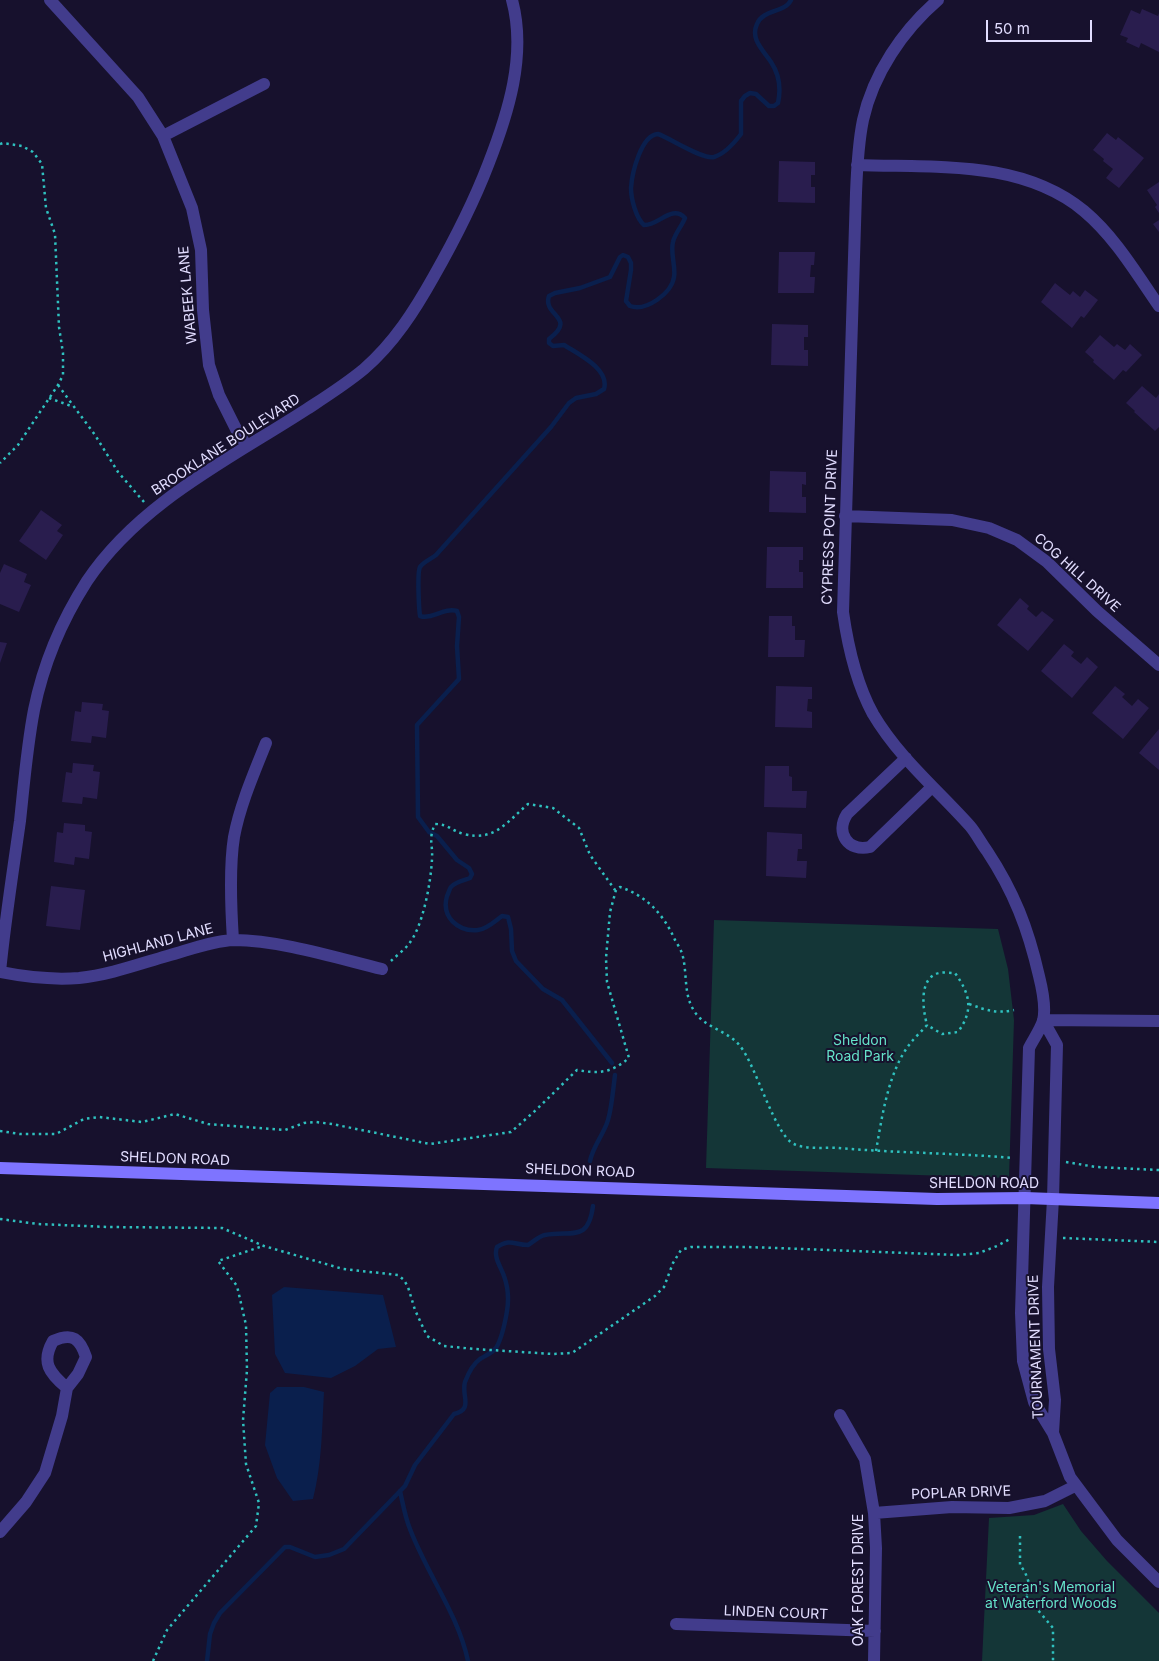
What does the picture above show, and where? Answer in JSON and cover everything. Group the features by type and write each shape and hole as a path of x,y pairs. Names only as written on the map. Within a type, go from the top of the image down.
{"main road":[{"name":"SHELDON ROAD","path":"0,1168 937,1199 1025,1198 1159,1203"}],"street":[{"name":"WABEEK LANE","path":"50,0 138,97 163,136 192,208 201,250 203,310 209,365 219,395 237,431 247,446"},
{"name":"BROOKLANE BOULEVARD","path":"0,972 34,710 45,666 63,626 88,581 116,545 152,511 203,474 339,389 365,368 400,331 416,307 460,229 492,156 510,99 516,69 517,30 512,0"},
{"name":"CYPRESS POINT DRIVE","path":"938,0 913,24 901,39 885,65 864,118 858,165 842,595 843,612 856,674 873,713 906,758 971,827 1005,878 1022,913 1043,992 1043,1020 1029,1048 1025,1198"},
{"path":"163,136 264,84"},
{"path":"858,165 993,171 1015,176 1052,191 1084,211 1101,228 1121,251 1159,306"},
{"name":"COG HILL DRIVE","path":"845,516 952,520 989,528 1017,540 1047,562 1097,611 1159,665"},
{"path":"233,940 231,914 234,837 243,802 266,743"},
{"path":"906,758 848,814 842,828 847,842 854,847 863,848 870,846 932,787"},
{"name":"HIGHLAND LANE","path":"0,972 17,975 80,978 217,942 233,940 260,942 302,950 382,969"},
{"path":"1043,1020 1159,1021"},
{"name":"CYPRESS POINT DRIVE","path":"1043,1020 1057,1045 1053,1199"},
{"name":"TOURNAMENT DRIVE","path":"1025,1198 1021,1313 1023,1360 1034,1402 1052,1433 1075,1486 1118,1540 1159,1582"},
{"name":"TOURNAMENT DRIVE","path":"1052,1433 1055,1400 1049,1349 1048,1287 1053,1199"},
{"path":"0,1532 26,1502 45,1474 62,1416 66,1388"},
{"name":"OAK FOREST DRIVE","path":"840,1415 865,1459 874,1513 876,1548 874,1661"},
{"name":"POPLAR DRIVE","path":"874,1513 952,1507 1009,1508 1045,1501 1075,1486"},
{"name":"LINDEN COURT","path":"676,1624 875,1632"}],"path":[{"path":"0,144 22,146 33,152 42,164 46,208 55,234 59,327 63,353 63,375 58,385 18,445 0,463"},
{"path":"58,385 95,435 118,472 152,511"},
{"path":"49,398 73,406"},
{"path":"382,969 409,944 421,920 432,858 430,835 435,824 444,824 462,833 477,836 497,832 528,804 553,808 579,828 590,855 615,891"},
{"path":"0,1131 20,1134 56,1134 84,1119 99,1117 142,1122 175,1114 208,1124 285,1130 304,1123 316,1122 430,1144 511,1132 577,1070 596,1073 619,1066 629,1058 607,982 606,958 610,912 615,891 620,887 633,892 654,906 669,927 683,956 686,987 693,1009 703,1022 740,1045 757,1076 780,1130 793,1144 876,1151 883,1110 896,1067 908,1046 927,1025"},
{"path":"938,973 955,973 966,988 969,1004 966,1020 958,1032 942,1034 927,1025 923,998 928,982 938,973"},
{"path":"969,1004 985,1010 1002,1013 1014,1010"},
{"path":"0,1219 38,1224 222,1228 264,1246 343,1269 398,1276 404,1280 408,1287 414,1310 427,1336 444,1346 553,1354 572,1353 655,1296 664,1287 673,1263 682,1250 691,1247 748,1247 959,1255 979,1253 1009,1239 1024,1238"},
{"path":"1051,1238 1159,1242"},
{"path":"153,1661 167,1630 256,1526 259,1503 246,1464 243,1420 247,1370 246,1325 238,1286 218,1262 264,1246"},
{"path":"1020,1536 1020,1565 1029,1583 1026,1596 1020,1602"},
{"path":"1026,1596 1053,1628 1053,1661"}],"green space":[{"name":"Sheldon Road Park","path":"714,920 998,929 1008,969 1014,1020 1009,1178 706,1168"},
{"name":"Veteran's Memorial at Waterford Woods","path":"1063,1504 1081,1531 1107,1561 1159,1613 1159,1661 982,1661 989,1518 1034,1515"}],"water":[{"path":"284,1287 383,1295 396,1347 378,1349 355,1366 331,1378 285,1373 275,1354 272,1295"},
{"path":"277,1387 304,1387 324,1392 320,1459 313,1499 293,1501 277,1478 265,1445 270,1393"}],"building":[{"path":"1142,9 1158,16 1159,13 1159,52 1141,43 1139,48 1126,42 1128,38 1120,35 1131,10 1140,14"},
{"path":"1107,133 1116,140 1118,137 1144,158 1119,188 1106,178 1113,169 1093,150"},
{"path":"779,161 815,162 815,175 811,175 811,187 815,187 815,203 778,202"},
{"path":"1159,182 1159,213 1155,207 1157,205 1147,190"},
{"path":"1159,220 1159,232 1153,224"},
{"path":"779,252 815,252 814,265 811,265 810,277 815,277 814,293 778,293"},
{"path":"1055,283 1070,295 1073,291 1080,297 1085,290 1098,300 1084,318 1081,316 1072,328 1041,302"},
{"path":"772,324 808,325 808,337 804,337 804,350 808,350 808,366 771,365"},
{"path":"1100,335 1114,347 1117,344 1125,350 1130,344 1142,355 1126,372 1123,370 1114,380 1093,362 1094,360 1085,352"},
{"path":"1142,386 1156,398 1159,394 1159,427 1155,431 1126,403"},
{"path":"770,471 806,472 806,485 802,484 802,497 806,497 806,513 769,512"},
{"path":"41,510 62,525 57,531 63,535 46,560 19,541"},
{"path":"767,547 803,547 803,560 799,560 799,572 803,572 803,588 766,588"},
{"path":"4,564 27,574 24,582 31,585 19,612 0,604 0,573"},
{"path":"1020,598 1029,606 1027,609 1036,617 1042,611 1054,620 1028,651 997,625"},
{"path":"769,616 792,616 792,626 795,626 795,640 805,640 804,657 768,657"},
{"path":"0,642 7,643 0,663"},
{"path":"1064,644 1074,652 1071,656 1081,664 1087,657 1098,667 1072,698 1041,671"},
{"path":"776,686 812,687 812,699 808,699 807,711 812,712 812,728 775,727"},
{"path":"1115,686 1125,694 1122,697 1132,706 1138,699 1149,708 1123,739 1092,713"},
{"path":"82,702 103,704 102,710 109,711 106,738 92,736 91,743 71,741 75,711 81,712"},
{"path":"1159,729 1159,770 1139,753"},
{"path":"73,763 94,765 93,771 100,772 97,799 83,797 82,804 62,802 66,772 72,773"},
{"path":"765,766 789,766 789,776 792,777 792,791 807,791 806,808 764,807"},
{"path":"64,823 85,825 85,831 92,832 89,859 75,857 74,865 54,862 57,832 63,833"},
{"path":"767,832 802,834 802,849 798,849 797,861 807,861 806,878 766,876"},
{"path":"51,886 85,890 80,930 46,926"}],"waterway":[{"path":"612,1063 562,1000 543,989 516,961 512,951 511,929 508,917 502,916 485,928 478,930 458,926 449,917 446,904 451,887 458,882 470,878 472,874 469,868 457,860 437,836 429,832 418,817 417,725 459,679 457,646 459,617 457,611 452,610 425,617 420,616 419,570 423,564 436,555 551,427 569,403 576,398 596,394 604,389 605,382 602,375 591,363 564,345 553,346 549,343 549,339 557,332 560,326 560,321 548,303 549,296 580,288 610,277 620,257 623,255 628,257 631,263 626,301 630,306 636,307 650,304 669,289 674,277 673,242 685,218 675,213 649,224 644,225 641,222 634,208 631,188 638,156 647,141 652,136 658,134 702,155 714,157 725,151 741,134 741,101 745,96 750,93 756,94 769,106 774,106 778,103 778,77 771,62 758,44 755,29 760,19 784,7 791,0"},
{"path":"590,1161 608,1120 615,1075"},
{"path":"207,1661 210,1634 220,1613 285,1547 290,1547 315,1557 329,1555 344,1549 405,1486 415,1465 454,1414 464,1409 466,1401 465,1382 477,1361 496,1348 502,1335 508,1307 508,1293 497,1258 497,1247 509,1242 528,1245 545,1235 583,1230 591,1218 593,1206"},
{"path":"400,1491 410,1529 450,1610 468,1661"}]}
